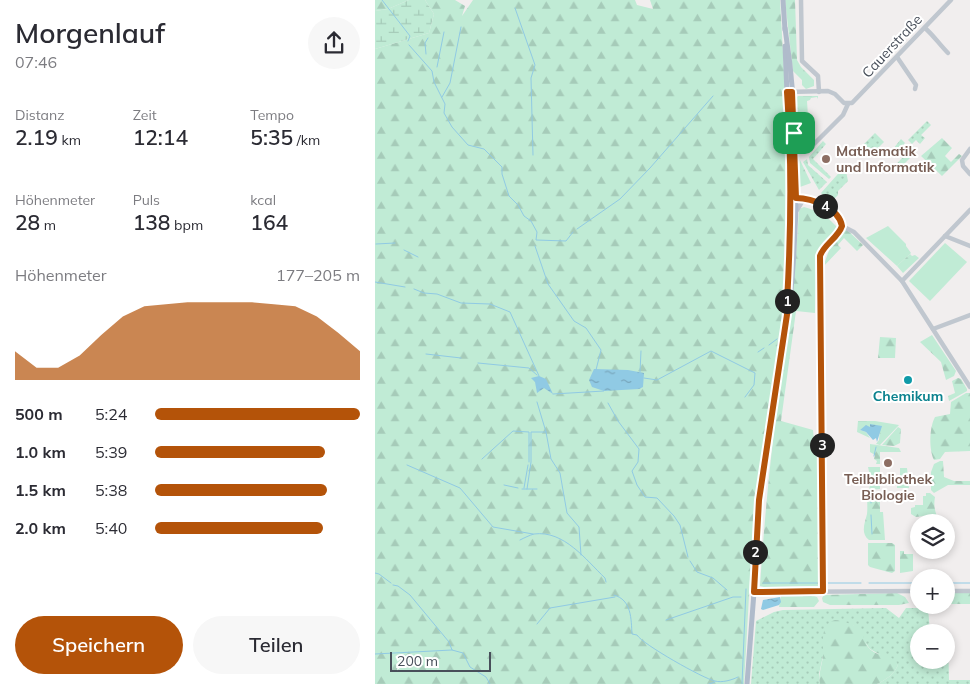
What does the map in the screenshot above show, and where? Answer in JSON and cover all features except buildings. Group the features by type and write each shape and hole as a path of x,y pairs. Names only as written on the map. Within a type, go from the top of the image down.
{"main road":[{"path":"783,0 790,92 793,198 788,308"},
{"path":"747,684 758,509 788,308 791,301 796,215 793,198"}],"street":[{"path":"801,0 803,61 818,76 819,92"},
{"name":"Cauerstraße","path":"805,150 810,148 843,115 848,104 857,99 951,0"},
{"path":"925,28 948,53"},
{"path":"897,57 916,85 915,90"},
{"path":"790,92 832,92 844,103 848,104"},
{"path":"970,149 962,160 963,166 970,174"},
{"path":"793,198 810,199 820,202 840,219 842,226 840,231 821,251 820,256 823,591"},
{"path":"796,215 801,202 810,199"},
{"path":"902,281 970,210"},
{"path":"842,226 854,232 902,281 970,388"},
{"path":"945,236 970,246"},
{"path":"933,330 970,315"},
{"path":"955,591 970,590"},
{"path":"754,592 910,591"}],"green space":[{"path":"375,0 409,0 388,9 375,11"},
{"path":"409,0 425,0 434,14 429,33 375,49 375,11 388,9"},
{"path":"425,0 455,0 465,6 462,16 473,0 635,0 637,5 653,9 650,0 780,0 787,123 788,223 784,305 754,509 744,684 375,684 375,49 429,33 434,14"},
{"path":"785,0 795,0 797,60 814,80 814,86 806,89 802,85 802,80 793,71"},
{"path":"798,96 818,96 818,99 817,97 811,98 807,101 809,131 811,135 807,142 802,142 798,139 796,98"},
{"path":"927,121 931,125 921,135 925,138 920,144 916,140 912,144 908,140"},
{"path":"875,133 884,142 872,154 863,145"},
{"path":"942,138 952,148 945,156 951,162 959,154 962,156 942,176 921,156"},
{"path":"901,139 905,143 903,145 909,150 913,146 916,152 895,173 891,170 902,158 893,149"},
{"path":"823,141 826,144 813,159 831,177 829,179 810,163 809,157"},
{"path":"799,158 811,183 800,187 797,159"},
{"path":"807,159 808,165 827,182 819,190 803,162"},
{"path":"845,166 848,181 838,191 838,195 832,201 832,204 821,193"},
{"path":"804,207 822,214 837,227 817,253 815,313 796,311 781,421 813,430 814,440 819,441 818,586 764,587 760,586 770,469 791,304 799,209"},
{"path":"888,226 906,244 911,253 897,266 866,238"},
{"path":"845,228 863,245 857,251 844,238 838,245 841,248 823,267 831,245"},
{"path":"945,243 967,262 930,301 909,281"},
{"path":"910,254 919,258 903,273 897,266"},
{"path":"932,335 956,371 954,376 946,380 941,362 920,342"},
{"path":"880,337 896,338 895,358 878,358"},
{"path":"958,378 961,379 967,391 949,401 948,396 955,393 952,381"},
{"path":"966,393 970,393 970,451 945,452 940,459 934,460 930,439 935,417 950,414 951,402"},
{"path":"858,421 875,421 899,425 880,445 876,444 879,440 880,426 860,430 866,432 870,438 857,432"},
{"path":"898,427 901,429 900,443 894,446 882,445"},
{"path":"870,444 899,448 901,452 880,452 880,464 876,464 875,455 870,452"},
{"path":"943,461 944,477 954,481 970,481 970,485 948,485 934,493 931,490 931,472 934,464"},
{"path":"868,467 880,467 880,489 869,490 871,481"},
{"path":"900,468 907,468 909,488 897,488 897,479 900,479"},
{"path":"869,493 880,493 880,512 883,512 885,540 869,540 866,537 864,528"},
{"path":"926,493 930,493 935,497 936,514 911,514 911,508 915,507 915,505 923,505 923,496 926,496"},
{"path":"868,543 892,543 895,545 895,571 892,573 868,565"},
{"path":"900,551 904,551 904,554 910,554 910,559 913,559 913,569 900,573"},
{"path":"897,593 905,597 909,603 899,605 830,605 823,602 822,598 824,595"},
{"path":"955,593 970,593 970,604 955,604"},
{"path":"808,594 817,597 819,601 814,607 779,607 781,596 773,595"},
{"path":"886,608 899,618 906,608 910,608 910,614 928,614 929,624 910,624 910,669 949,669 949,680 970,680 970,684 877,684 884,681 898,665 870,649 853,625 846,623 823,638 823,656 819,674 820,684 751,684 756,621 774,612 783,610"},
{"path":"835,620 861,629 866,644 872,651 896,661 898,665 887,679 877,684 820,684 819,677 823,656 824,630 830,622"}],"water":[{"path":"594,369 628,370 644,373 643,387 639,389 604,391 592,387 589,380"},
{"path":"539,376 546,379 553,394 544,388 537,393 535,382 531,378"},
{"path":"870,424 882,426 877,442 876,438 873,440 866,432 860,430 866,425 870,427"},
{"path":"780,597 781,602 779,605 761,609 763,600"}],"waterway":[{"path":"382,0 410,36 408,41"},
{"path":"515,8 535,65 531,78 533,155"},
{"path":"442,97 450,83 461,27"},
{"path":"437,67 444,32"},
{"path":"426,54 425,43 428,38"},
{"path":"409,45 432,71 434,82 445,104 444,113 452,127 468,145 484,149 502,167 502,174 509,196 518,205 524,216 531,221 537,232 536,240 566,241 573,232"},
{"path":"577,229 620,199 713,96"},
{"path":"376,244 395,243"},
{"path":"535,246 548,284 574,321 586,328 601,350 596,370"},
{"path":"404,250 418,257"},
{"path":"375,282 405,287"},
{"path":"414,289 424,293 437,294 461,303 490,304 510,312 539,376"},
{"path":"769,345 777,339"},
{"path":"758,352 764,348"},
{"path":"640,372 641,351"},
{"path":"644,378 657,380 711,351 755,373 754,385 745,397"},
{"path":"426,354 461,358"},
{"path":"478,363 529,368 537,375"},
{"path":"553,394 603,390"},
{"path":"537,402 546,432 551,459 560,473 567,513 579,527 581,555"},
{"path":"608,403 618,421 639,449 638,462 632,471 637,485 645,497 657,498 674,516 680,525 688,557"},
{"path":"482,459 513,431 529,432 529,462"},
{"path":"527,489 531,462 531,432 546,432"},
{"path":"874,456 876,447"},
{"path":"407,465 460,488 493,527 533,534"},
{"path":"524,488 528,465"},
{"path":"504,485 518,488"},
{"path":"522,489 537,489"},
{"path":"871,497 871,503"},
{"path":"871,515 872,534"},
{"path":"520,540 534,534 545,534 565,541 582,555 605,578 606,582"},
{"path":"690,561 697,572 713,578 727,590"},
{"path":"375,573 391,583"},
{"path":"763,583 817,583"},
{"path":"827,583 861,583"},
{"path":"869,583 910,583"},
{"path":"955,583 970,583"},
{"path":"393,585 398,586 410,595 449,642 452,650 463,653 470,667 486,677 490,684"},
{"path":"742,684 746,589"},
{"path":"614,595 620,597 627,606 631,616 632,634 637,635 650,646 709,679 721,682 738,677"},
{"path":"537,624 550,608 615,597"},
{"path":"666,620 733,597 741,597"},
{"path":"375,654 452,650"},
{"path":"709,684 715,682"}],"place":[{"name":"Mathematik und Informatik","path":"826,159"},
{"name":"Chemikum","path":"908,380"},
{"name":"Teilbibliothek Biologie","path":"888,463"}],"route":[{"path":"787,92 792,92 794,133 796,198 820,202 840,219 842,226 840,231 821,251 820,256 823,591 754,592 759,500 788,308 791,153 787,92"}]}
